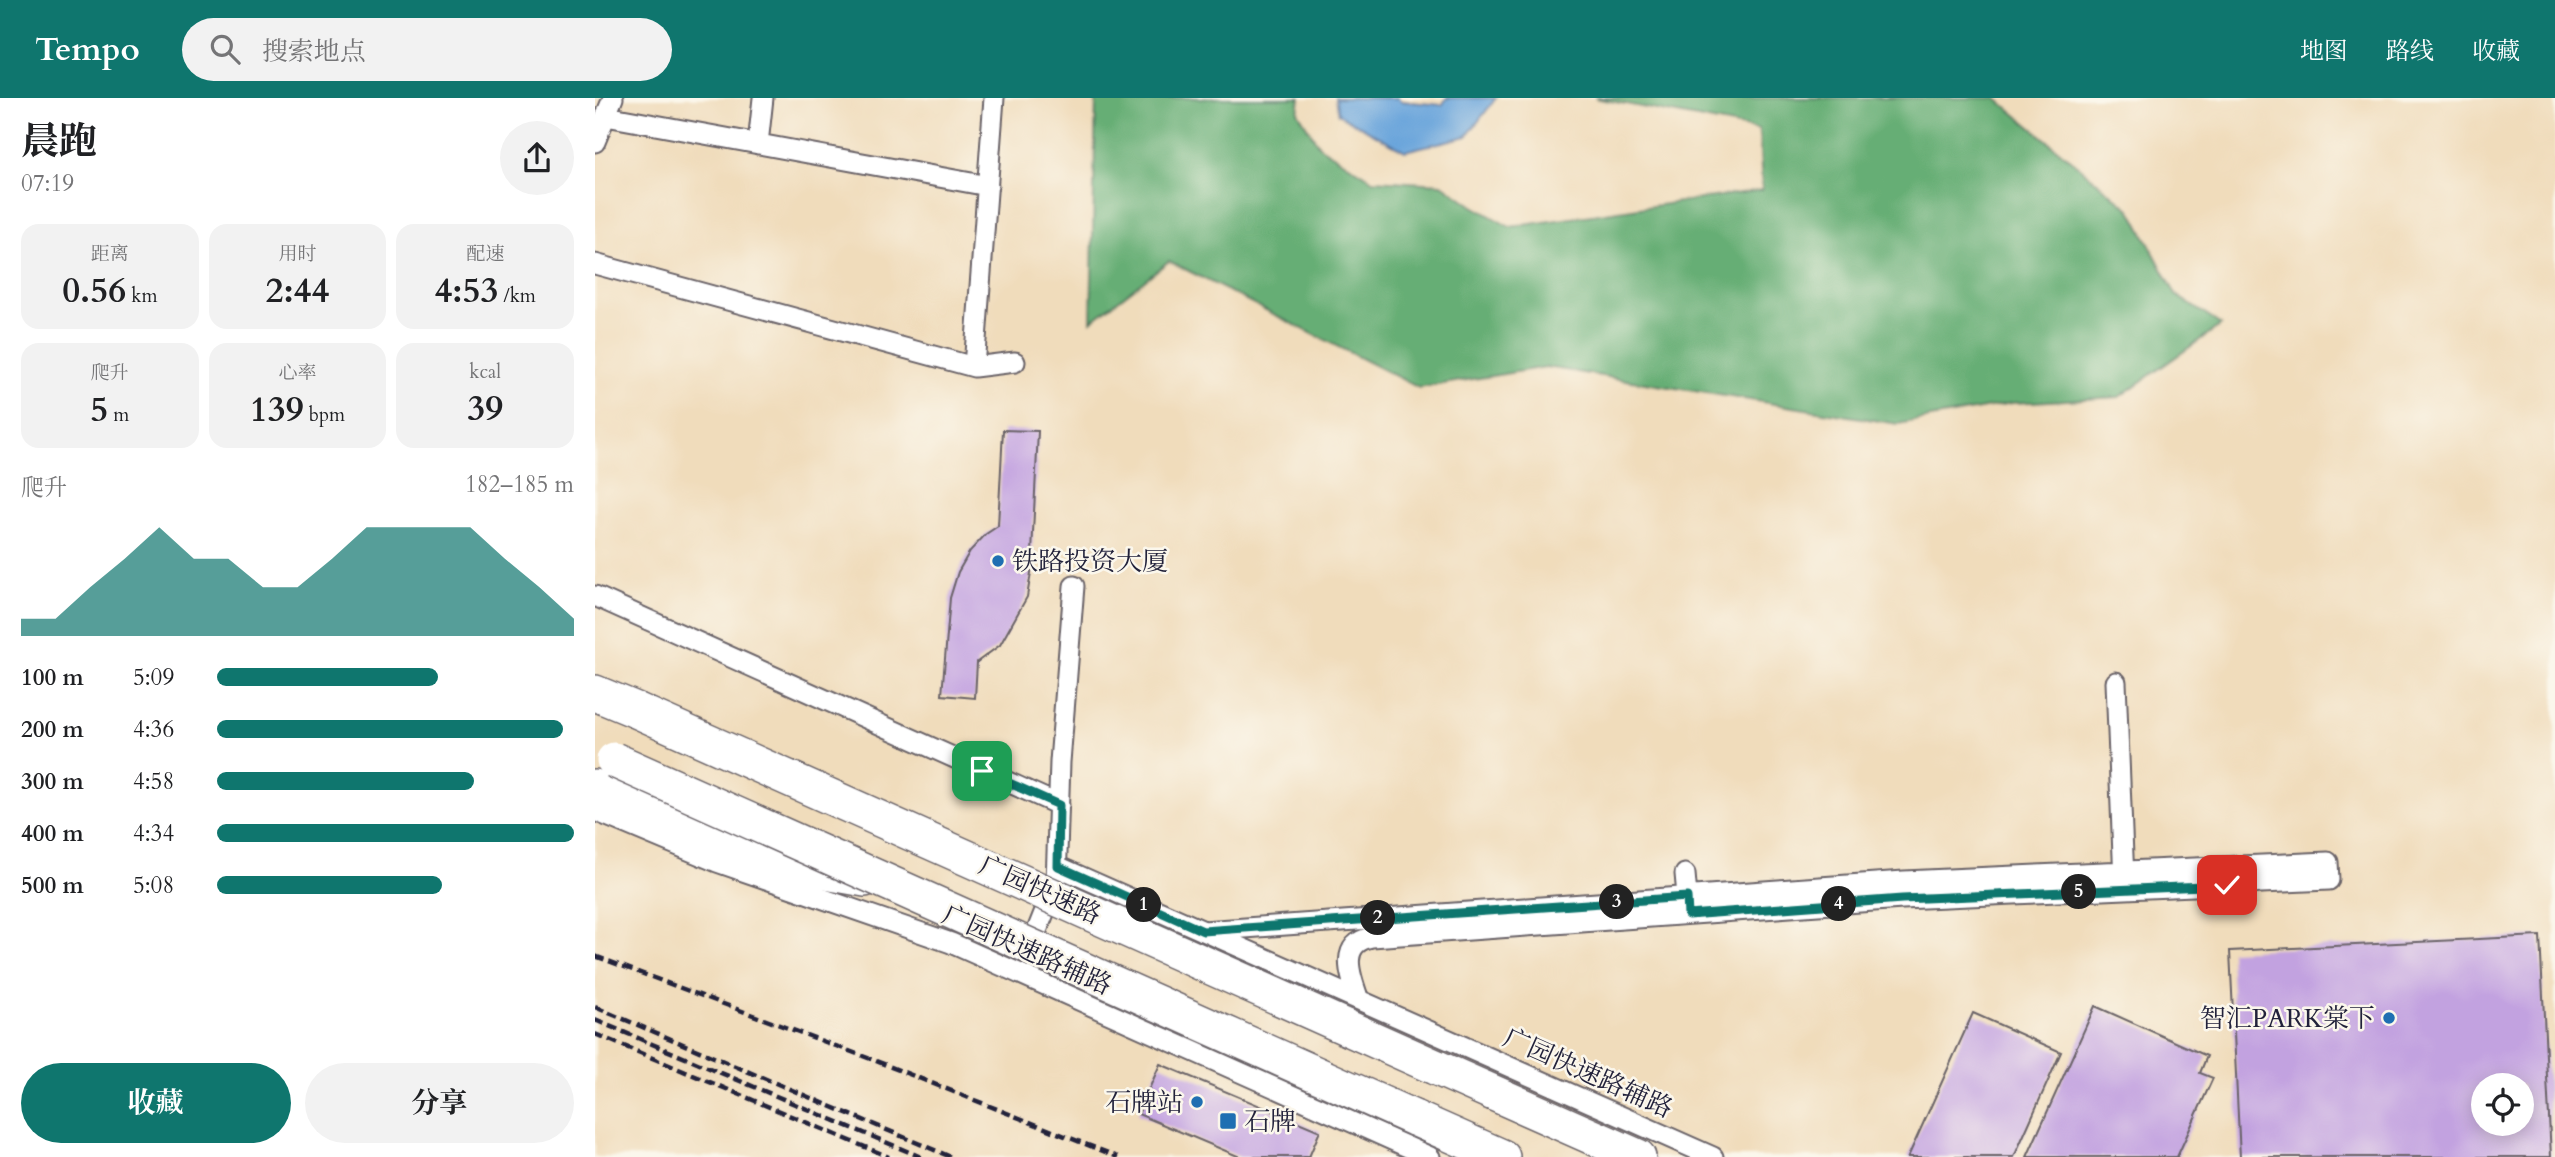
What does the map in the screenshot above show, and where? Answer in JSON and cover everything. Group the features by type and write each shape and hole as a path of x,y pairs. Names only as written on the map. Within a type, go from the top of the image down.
{"highway":[{"name":"广园快速路","path":"595,692 1638,1157"},
{"path":"601,767 890,884 1502,1157"}],"street":[{"path":"758,144 763,98"},
{"path":"974,368 993,98"},
{"path":"595,142 610,107 758,144 988,186"},
{"path":"595,264 974,368 1015,362"},
{"path":"1019,974 1051,899 1058,866 1059,805 1074,586"},
{"path":"595,596 1059,805"},
{"path":"2116,682 2124,880"},
{"name":"广园快速路辅路","path":"595,811 717,862 844,908 931,935 1430,1157"},
{"path":"1203,931 1687,906 1938,897 2124,880 2328,862 2329,880 2124,880"},
{"name":"广园快速路辅路","path":"1058,866 1713,1157"},
{"path":"1685,874 1687,906"},
{"path":"1359,1000 1350,974 1350,958 1355,945 1369,937 1687,906"}],"green space":[{"path":"1096,98 1300,98 1298,112 1319,146 1373,180 1442,184 1510,227 1762,190 1759,130 1595,98 1996,98 2131,210 2176,295 2221,325 2119,397 2012,403 1898,424 1546,367 1419,388 1169,261 1091,321"}],"water":[{"path":"1335,98 1398,98 1401,101 1442,105 1447,98 1496,98 1467,136 1405,151 1338,114"}],"building":[{"name":"铁路投资大厦","path":"1003,430 1038,431 1031,573 1027,597 1000,645 977,662 975,698 942,695 950,598 958,572 970,551 998,526"},
{"name":"智汇PARK棠下","path":"2540,936 2551,1157 2240,1157 2230,951"},
{"path":"2095,1006 2207,1056 2200,1073 2213,1078 2177,1157 2027,1157"},
{"path":"1973,1013 2061,1052 2014,1157 1908,1157"},
{"name":"石牌站","path":"1160,1064 1320,1131 1309,1157 1240,1157 1138,1114"}],"railway":[{"path":"595,956 876,1061 1118,1157"},
{"path":"595,1007 951,1157"},
{"path":"595,1020 921,1157"},
{"path":"595,1034 889,1157"}],"place":[{"name":"铁路投资大厦","path":"998,561"},
{"name":"智汇PARK棠下","path":"2389,1018"},
{"name":"石牌站","path":"1197,1102"},
{"name":"石牌","path":"1228,1121"}],"route":[{"path":"982,771 1059,805 1058,866 1203,931 1687,897 1688,915 1902,899 2227,885"}]}
